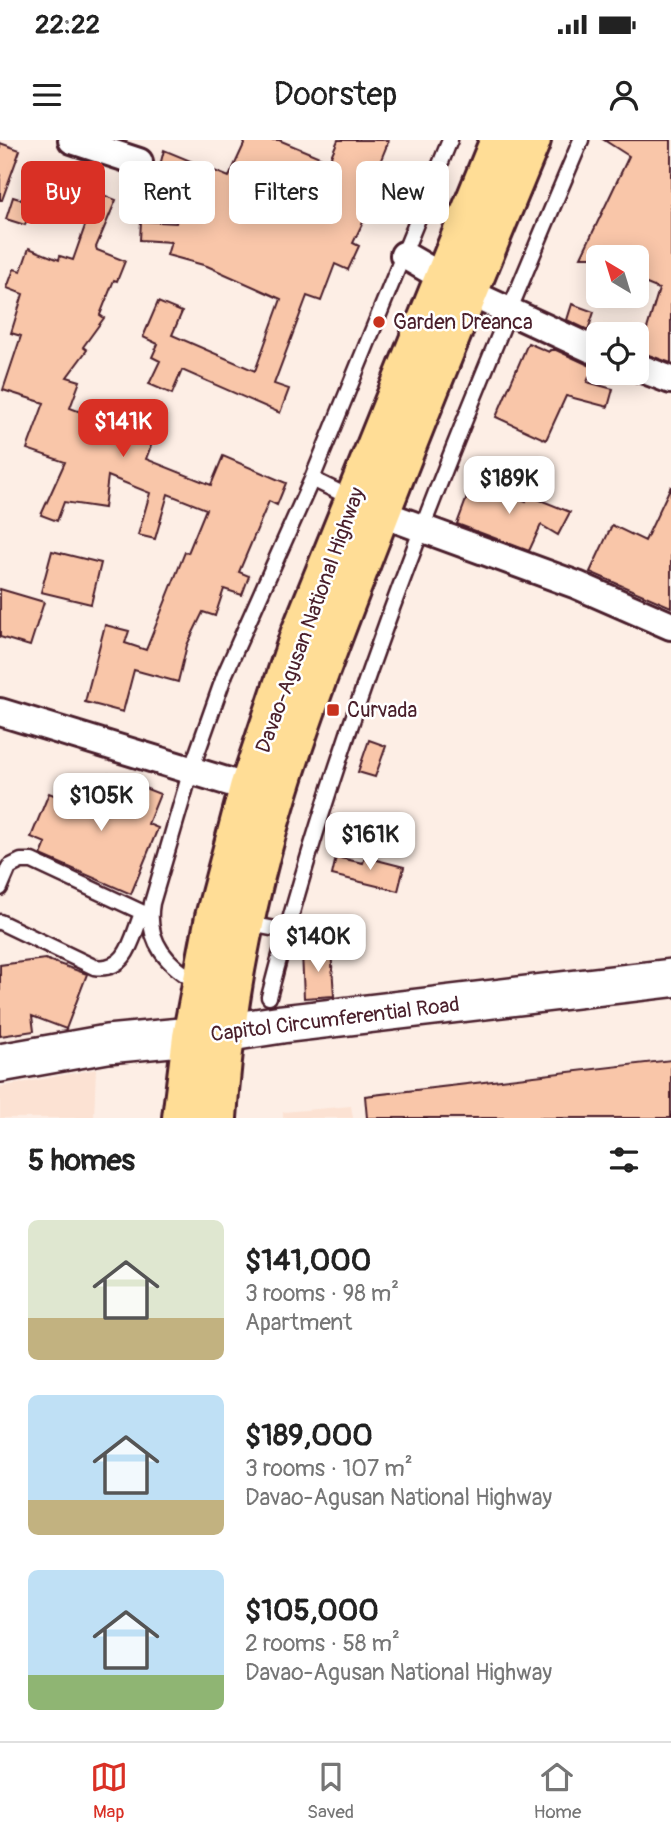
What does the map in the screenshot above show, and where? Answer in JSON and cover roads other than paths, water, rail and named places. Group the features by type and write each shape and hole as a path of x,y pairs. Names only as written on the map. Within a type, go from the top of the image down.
{"highway":[{"name":"Davao-Agusan National Highway","path":"217,1118 202,985 215,917 249,788 300,635 367,506 455,285 500,140"},
{"name":"Davao-Agusan National Highway","path":"455,285 531,140"},
{"name":"Davao-Agusan National Highway","path":"182,1118 243,923 276,797 328,648 367,506"}],"main road":[{"name":"Capitol Circumferential Road","path":"0,1063 107,1044 208,1035 296,1022 671,978"}],"street":[{"path":"72,140 136,161"},
{"path":"404,255 455,285 586,346"},
{"path":"649,372 671,380"},
{"path":"367,506 577,585 671,626"},
{"path":"0,712 249,788"}],"lane":[{"path":"0,922 94,967 103,969 115,966 124,959 146,914 191,770 234,652 312,479 450,140"},
{"path":"269,997 324,801 366,678 422,528 509,310 581,140"},
{"path":"312,479 367,506"},
{"path":"0,888 9,867 22,861 32,861 146,914 160,950 183,974 202,985"},
{"path":"243,923 286,931"}],"place":[{"name":"Garden Dreanca","path":"379,322"},
{"name":"Curvada","path":"333,710"}]}
